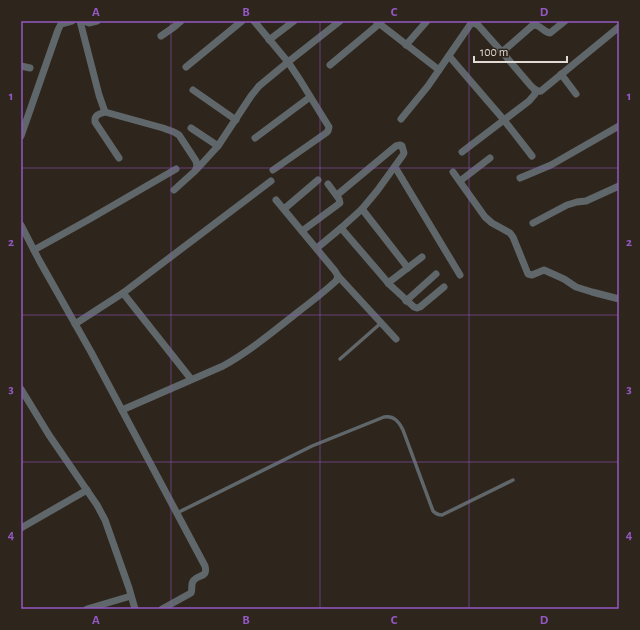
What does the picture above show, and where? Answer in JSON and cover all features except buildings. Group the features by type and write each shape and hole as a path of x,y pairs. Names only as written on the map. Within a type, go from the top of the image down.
{"street":[{"path":"21,136 58,30 61,24 72,21"},
{"path":"80,21 99,95 105,112"},
{"path":"83,21 89,24 97,21"},
{"path":"161,36 181,21"},
{"path":"186,67 242,21"},
{"path":"254,21 288,62 329,127 328,131 273,170"},
{"path":"269,40 294,21"},
{"path":"174,190 197,169 218,146 259,86 340,21"},
{"path":"406,45 426,21"},
{"path":"502,52 534,25 537,24 546,32 550,32 564,21"},
{"path":"330,65 377,22 439,70"},
{"path":"401,119 428,86 473,22 478,25 535,90 539,91 541,91 619,27"},
{"path":"449,56 504,120 532,156"},
{"path":"21,66 30,68"},
{"path":"561,74 576,94"},
{"path":"193,90 236,120"},
{"path":"462,152 529,101 535,94 535,90"},
{"path":"255,138 310,97"},
{"path":"119,158 94,119 96,116 105,112 177,133 182,138 196,162 197,169"},
{"path":"520,178 551,165 619,126"},
{"path":"191,128 218,146"},
{"path":"316,248 362,209 402,157 404,153 402,146 396,146 337,195"},
{"path":"460,181 490,158"},
{"path":"395,167 460,275"},
{"path":"34,250 176,169"},
{"path":"453,172 484,217 510,233 513,237 528,274 532,275 544,270 564,279 576,287 619,299"},
{"path":"284,209 318,180"},
{"path":"75,324 123,292 271,181"},
{"path":"302,231 339,204 340,201 337,195 328,184"},
{"path":"533,223 567,205 586,201 619,186"},
{"path":"276,200 338,276 396,339"},
{"path":"362,209 408,268"},
{"path":"21,224 205,566 206,572 193,581 191,593 162,609"},
{"path":"341,228 388,283 414,307 417,308 444,287"},
{"path":"388,283 422,256"},
{"path":"406,300 436,274"},
{"path":"122,410 223,366 237,358 252,348 332,285 338,276"},
{"path":"123,292 191,379"},
{"path":"21,389 105,520 135,609"},
{"path":"22,527 87,490"},
{"path":"87,609 131,596"}],"lane":[{"path":"340,359 381,323"},
{"path":"177,513 312,446 388,416 395,419 404,430 433,511 436,514 442,515 513,480"}]}
